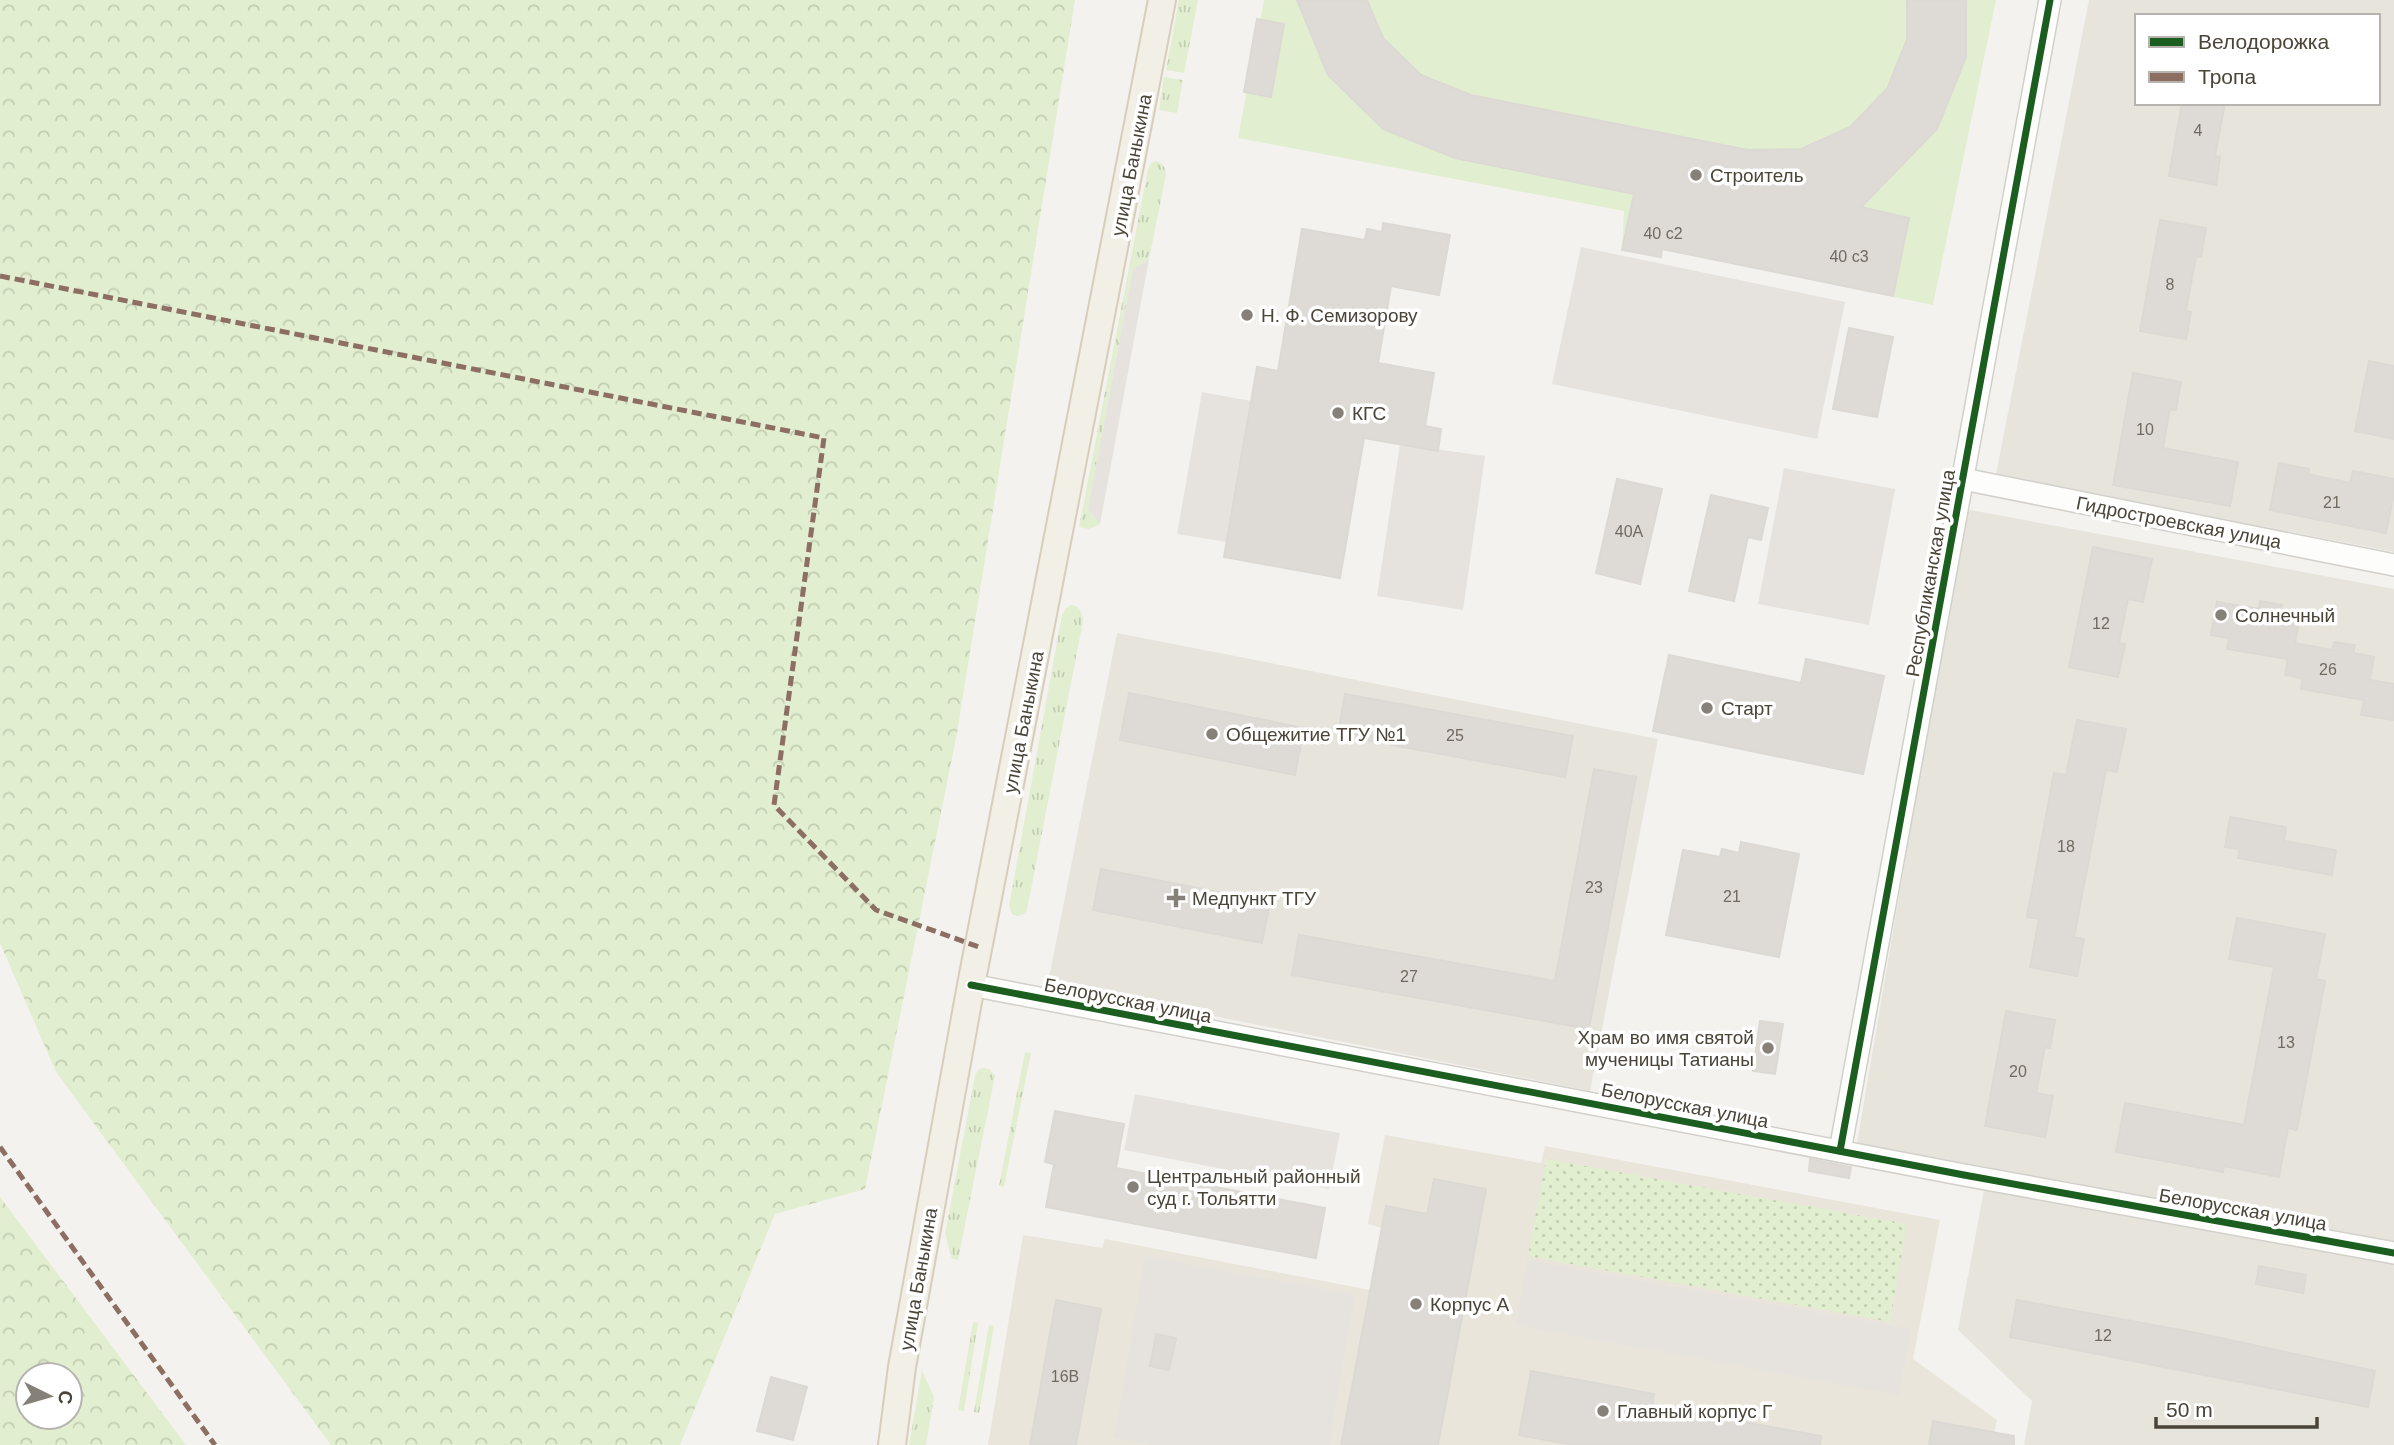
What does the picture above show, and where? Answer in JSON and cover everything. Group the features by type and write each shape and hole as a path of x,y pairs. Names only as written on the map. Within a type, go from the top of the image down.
{"main road":[{"name":"улица Баныкина","path":"892,1445 902,1367 971,985 1162,0"}],"street":[{"name":"Республиканская улица","path":"1840,1151 2050,0"},
{"name":"Гидростроевская улица","path":"1963,479 2394,565"},
{"name":"Белорусская улица","path":"971,985 1840,1151 2394,1253"}],"shaded area":[{"path":"2089,0 2394,0 2394,552 1996,474"},
{"path":"1581,247 1845,302 1817,439 1552,384"},
{"path":"1149,259 1100,524 1088,509 1133,269"},
{"path":"1202,392 1251,401 1227,542 1177,534"},
{"path":"1400,444 1485,456 1463,610 1377,596"},
{"path":"1784,468 1895,489 1869,625 1758,604"},
{"path":"1965,509 2394,589 2394,1243 1857,1143"},
{"path":"1117,633 1658,739 1590,1091 1048,983"},
{"path":"1135,1094 1340,1133 1329,1189 1124,1150"},
{"path":"1385,1135 1541,1163 1545,1146 1940,1220 1913,1359 1997,1420 1992,1445 988,1445 1023,1235 1102,1248 1105,1239 1370,1290 1382,1228 1368,1224"},
{"path":"1984,1190 2394,1263 2394,1445 2024,1445 2032,1401 1958,1330"},
{"path":"1145,1256 1355,1295 1329,1445 1154,1445 1114,1438"},
{"path":"1527,1260 1911,1329 1899,1395 1516,1325"}],"green space":[{"path":"0,0 1075,0 957,733 865,1189 775,1214 680,1445 331,1445 56,1072 0,943"},
{"path":"1179,0 1198,0 1184,73 1166,70"},
{"name":"Строитель","path":"1264,0 1996,0 1933,305 1663,249 1661,257 1622,250 1624,211 1238,138"},
{"path":"1164,77 1183,80 1177,113 1159,110"},
{"path":"1156,161 1164,166 1166,175 1149,259 1133,269 1088,509 1100,524 1089,529 1079,527 1148,169 1151,163"},
{"path":"1070,605 1080,610 1083,621 1027,910 1022,915 1017,915 1012,914 1009,906 1062,615"},
{"path":"1025,1052 1031,1053 1004,1187 999,1186"},
{"path":"989,1069 995,1076 958,1260 952,1259 945,1234 975,1076 978,1070"},
{"path":"1546,1159 1907,1224 1890,1322 1528,1256"},
{"path":"0,1197 186,1445 0,1445"},
{"path":"973,1322 978,1323 964,1411 958,1410"},
{"path":"989,1325 994,1326 979,1413 974,1412"},
{"path":"922,1370 934,1397 926,1445 909,1445"}],"building":[{"path":"1297,0 1367,0 1383,38 1421,75 1471,95 1748,150 1801,149 1850,127 1887,89 1907,39 1907,0 1966,0 1966,57 1937,129 1861,207 1909,218 1893,296 1662,249 1661,257 1622,250 1634,194 1455,158 1383,129 1328,75"},
{"path":"1257,19 1284,24 1271,97 1244,92"},
{"path":"2182,105 2225,105 2215,156 2220,157 2216,185 2169,176"},
{"path":"2160,220 2206,228 2201,257 2196,256 2186,311 2191,312 2186,339 2140,331"},
{"name":"КГС","path":"1383,223 1450,235 1439,295 1391,286 1378,363 1434,373 1425,426 1441,429 1438,451 1364,438 1340,578 1224,557 1257,367 1278,371 1302,229 1365,240 1367,229 1382,232"},
{"path":"1849,328 1893,337 1877,417 1833,409"},
{"path":"2369,361 2394,366 2394,439 2355,431"},
{"path":"2133,373 2181,382 2176,410 2170,409 2163,448 2238,462 2230,506 2113,485"},
{"path":"2279,463 2309,469 2308,474 2350,483 2353,471 2394,479 2394,494 2386,533 2270,510"},
{"path":"1617,479 1662,489 1640,584 1596,573"},
{"path":"1711,495 1768,508 1761,540 1748,537 1734,601 1689,591"},
{"path":"2093,547 2152,559 2143,602 2128,599 2119,643 2125,644 2118,677 2069,667"},
{"path":"2260,601 2282,605 2280,613 2300,616 2295,643 2332,650 2334,642 2355,645 2353,653 2374,657 2370,680 2394,684 2394,720 2361,715 2364,700 2301,689 2302,678 2285,675 2288,659 2227,649 2229,638 2211,635 2217,602 2259,609"},
{"path":"1669,655 1801,683 1806,659 1884,676 1863,774 1653,731"},
{"name":"Общежитие ТГУ №1","path":"1129,693 1304,728 1295,775 1120,740"},
{"path":"1345,694 1573,736 1565,777 1338,735"},
{"path":"2077,720 2126,729 2117,772 2106,770 2074,937 2084,939 2077,976 2030,967 2039,919 2027,917 2054,773 2066,775"},
{"path":"1594,769 1636,777 1589,1029 1292,975 1299,935 1555,981"},
{"path":"2230,817 2286,827 2284,841 2336,850 2332,875 2238,858 2240,849 2225,847"},
{"path":"1741,842 1799,854 1779,957 1666,935 1683,850 1720,857 1722,849 1739,853"},
{"path":"1101,869 1270,902 1262,943 1093,910"},
{"path":"2237,918 2325,934 2316,979 2325,981 2297,1130 2288,1128 2279,1177 2224,1166 2223,1172 2116,1152 2125,1103 2244,1125 2274,967 2229,959"},
{"path":"2006,1011 2055,1020 2050,1048 2045,1047 2036,1093 2053,1096 2045,1137 1985,1126"},
{"name":"Храм во имя святой мученицы Татианы","path":"1760,1021 1783,1024 1775,1074 1753,1071"},
{"name":"Центральный районный суд г. Тольятти","path":"1055,1111 1124,1124 1116,1168 1325,1208 1316,1258 1046,1207 1054,1164 1045,1162"},
{"path":"1810,1159 1851,1167 1849,1178 1809,1171"},
{"name":"Корпус А","path":"1434,1179 1486,1189 1438,1445 1341,1445 1386,1206 1427,1214"},
{"path":"2259,1266 2306,1275 2303,1293 2256,1284"},
{"path":"1056,1300 1101,1309 1076,1445 1030,1445"},
{"path":"2017,1300 2197,1333 2375,1371 2368,1407 2010,1337"},
{"path":"1156,1334 1176,1338 1169,1370 1150,1366"},
{"name":"Главный корпус Г","path":"1531,1371 1654,1394 1652,1405 1821,1436 1820,1445 1573,1445 1519,1435"},
{"path":"771,1377 807,1387 793,1440 757,1431"},
{"path":"1933,1421 2014,1436 2014,1445 1929,1445"}],"marked path":[{"path":"0,276 824,438 774,805 876,910 979,947"},
{"path":"0,1147 215,1445"}],"cycle path":[{"path":"1840,1151 2050,0"},
{"path":"971,985 1964,1175 2394,1253"}],"place":[{"name":"Строитель","path":"1696,175"},
{"name":"Н. Ф. Семизорову","path":"1247,315"},
{"name":"КГС","path":"1338,413"},
{"name":"Солнечный","path":"2221,615"},
{"name":"Старт","path":"1707,708"},
{"name":"Общежитие ТГУ №1","path":"1212,734"},
{"name":"Медпункт ТГУ","path":"1176,898"},
{"name":"Храм во имя святой мученицы Татианы","path":"1768,1048"},
{"name":"Центральный районный суд г. Тольятти","path":"1133,1187"},
{"name":"Корпус А","path":"1416,1304"},
{"name":"Главный корпус Г","path":"1603,1411"}]}
